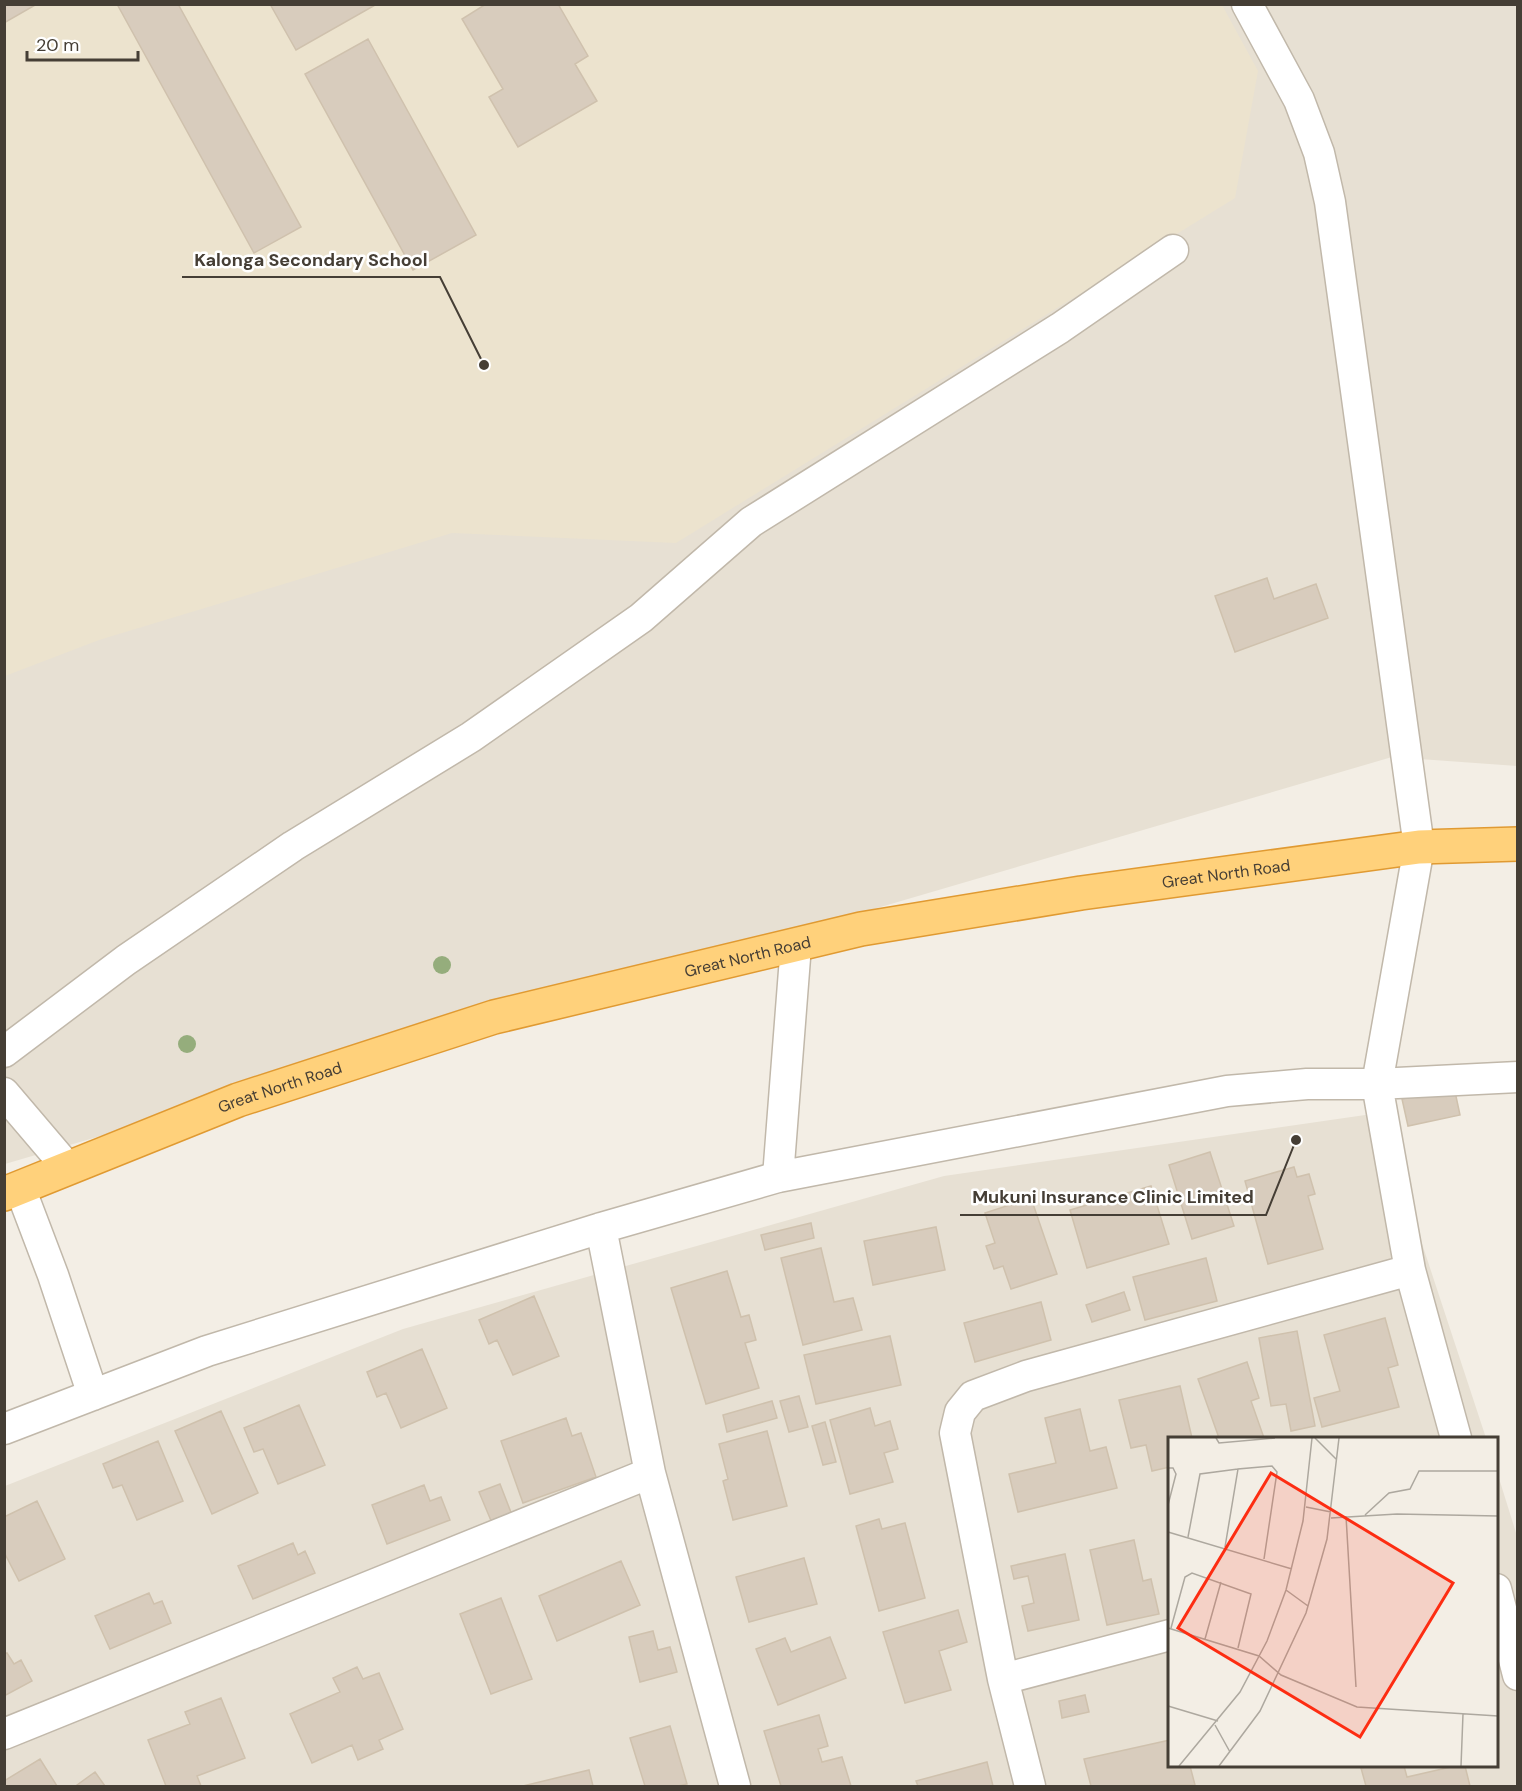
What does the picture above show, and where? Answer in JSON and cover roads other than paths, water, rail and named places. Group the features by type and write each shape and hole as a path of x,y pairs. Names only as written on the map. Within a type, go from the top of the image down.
{"highway":[{"name":"Great North Road","path":"12,1191 238,1100 494,1017 861,929 1081,893 1419,847 1518,844"}],"street":[{"path":"1247,4 1299,100 1319,153 1330,202 1419,847 1377,1084 1410,1270 1456,1437"},
{"path":"4,1052 126,960 293,846 471,737 641,618 751,522 1060,328 1173,250"},
{"path":"778,1177 796,945"},
{"path":"4,1430 207,1351 601,1228 778,1177 1227,1091 1307,1084 1377,1084 1518,1077"},
{"path":"4,1093 67,1167"},
{"path":"12,1191 53,1275 93,1395"},
{"path":"601,1228 650,1473 735,1786"},
{"path":"1030,1786 1003,1679 955,1433 960,1412 973,1396 1026,1376 1410,1270"},
{"path":"4,1734 650,1473"},
{"path":"1498,1593 1518,1675"},
{"path":"1003,1679 1168,1636"}],"place":[{"name":"Kalonga Secondary School","path":"484,365"},
{"name":"Mukuni Insurance Clinic Limited","path":"1296,1140"}]}
